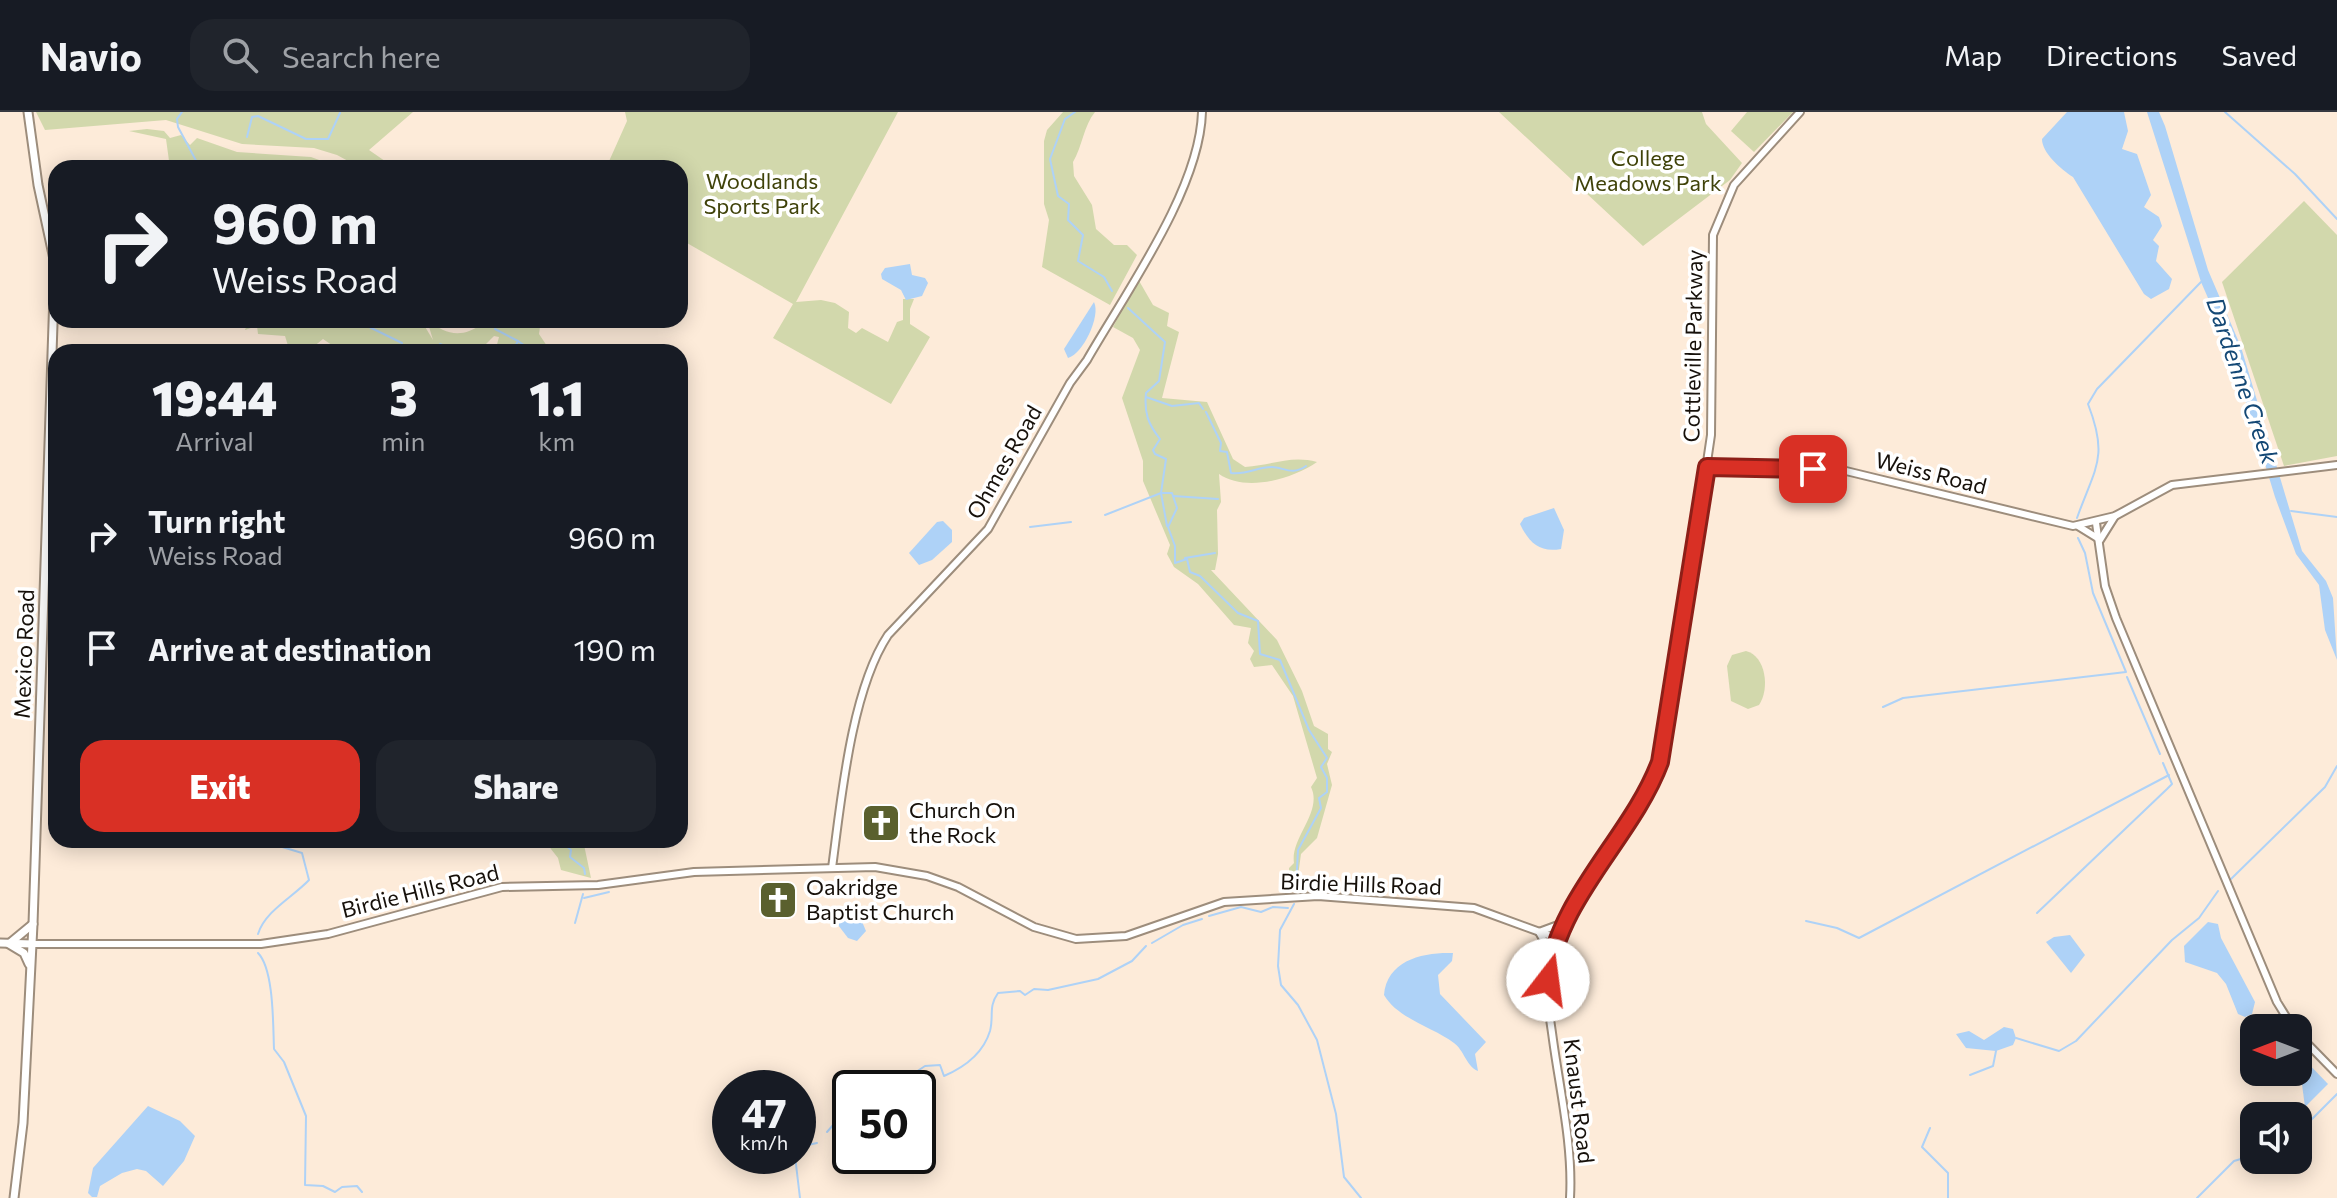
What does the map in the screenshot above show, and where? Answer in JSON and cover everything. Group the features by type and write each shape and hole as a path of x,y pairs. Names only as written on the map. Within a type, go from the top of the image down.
{"main road":[{"name":"Mexico Road","path":"28,112 48,225"},
{"name":"Ohmes Road","path":"832,868 860,706 875,656 888,635 997,517 1070,383 1087,360 1181,194 1197,152 1202,112"},
{"name":"Cottleville Parkway","path":"1707,467 1712,420 1711,256 1715,228 1737,180 1800,112"},
{"name":"Weiss Road","path":"1707,467 1846,471 2060,525 2078,526 2115,516 2163,487 2337,465"},
{"name":"Knaust Road","path":"1570,1198 1570,1166 1548,1002 1553,957 1569,920 1647,792 1660,762 1707,467"},
{"name":"Mexico Road","path":"14,1198 23,1123 31,967 48,474"},
{"path":"2100,540 2115,516"},
{"path":"2096,523 2105,586 2132,659 2284,1014"},
{"path":"2078,526 2100,540"},
{"name":"Birdie Hills Road","path":"32,944 261,944 328,934 502,887 598,885 694,872 875,867 927,876 958,887 1034,927 1076,939 1126,936 1224,902 1318,896 1474,908 1559,939"},
{"path":"1553,957 1539,932 1569,920"},
{"path":"5,943 33,924"},
{"path":"5,943 32,944"},
{"path":"5,943 24,953 31,967"},
{"path":"2312,1048 2337,1074"}],"green space":[{"path":"36,112 413,112 369,150 383,160 346,160 314,148 242,144 166,120 45,130"},
{"name":"Woodlands Sports Park","path":"625,112 898,112 796,302 821,300 835,303 849,312 848,328 856,333 862,328 888,342 897,322 903,320 903,299 914,299 910,324 930,337 891,404 773,338 793,304 688,244 688,160 610,160 627,121"},
{"path":"1063,112 1095,112 1073,162 1074,176 1092,205 1096,229 1114,245 1127,245 1137,255 1110,305 1042,267 1049,220 1044,204 1044,141 1047,130"},
{"name":"College Meadows Park","path":"1499,112 1702,112 1706,124 1742,163 1730,180 1643,246"},
{"path":"1747,112 1793,112 1754,152 1731,131"},
{"path":"129,131 164,131 170,138 181,135 190,145 197,138 237,152 319,160 169,160 166,139"},
{"path":"2304,201 2337,235 2337,456 2284,466 2222,282"},
{"path":"1138,279 1153,305 1169,313 1167,326 1179,332 1162,398 1207,402 1233,459 1245,467 1290,460 1317,462 1294,474 1268,482 1242,482 1219,474 1218,554 1215,570 1211,570 1277,640 1302,691 1314,726 1328,734 1328,749 1332,752 1327,764 1332,785 1317,838 1301,854 1298,876 1302,889 1290,891 1289,868 1294,863 1297,844 1313,806 1311,787 1317,778 1293,696 1272,665 1254,667 1250,659 1254,651 1248,643 1251,628 1234,625 1198,584 1174,567 1167,554 1170,545 1143,481 1143,461 1122,398 1140,350 1133,338 1113,327"},
{"path":"257,328 426,328 433,340 429,328 461,333 476,328 540,328 539,334 546,344 497,344 499,337 494,336 486,344 330,344 323,339 317,344 288,344 285,336 258,334"},
{"path":"1746,651 1758,659 1765,682 1759,705 1748,709 1731,701 1727,666 1732,655"},
{"path":"550,848 585,848 591,878 561,870 558,858"}],"water":[{"path":"2067,112 2124,112 2128,131 2122,149 2137,154 2151,195 2144,207 2159,217 2162,226 2153,240 2159,246 2156,261 2172,279 2169,289 2151,299 2144,294 2073,177 2045,150 2042,139"},
{"name":"Dardenne Creek","path":"2147,112 2159,112 2165,126 2208,270 2241,347 2302,551 2326,581 2333,598 2337,660 2325,630 2319,585 2296,554 2275,497 2229,346 2201,282"},
{"path":"910,264 912,275 925,278 928,283 922,296 906,300 901,290 882,279 881,274 885,268"},
{"path":"1094,302 1095,316 1089,334 1079,350 1068,358 1064,349"},
{"path":"1554,508 1564,530 1561,549 1541,548 1531,541 1520,524 1524,518"},
{"path":"943,521 952,530 952,542 932,560 919,565 909,553 937,522"},
{"path":"857,910 866,931 857,941 848,938 835,921 837,912"},
{"path":"2208,922 2218,924 2221,938 2255,1002 2252,1014 2238,1014 2226,984 2217,973 2185,962 2184,946"},
{"path":"2070,935 2085,955 2071,973 2046,942 2054,937"},
{"path":"1453,953 1452,961 1438,975 1440,994 1486,1042 1475,1054 1478,1071 1454,1043 1407,1017 1384,995 1392,974 1408,960 1430,954"},
{"path":"2004,1027 2013,1029 2016,1038 2013,1045 1996,1051 1966,1048 1956,1034 1969,1031 1984,1040"},
{"path":"2312,1067 2328,1084 2310,1102 2304,1102 2302,1086 2312,1086"},
{"path":"148,1106 180,1121 195,1136 184,1161 163,1186 146,1171 137,1169 122,1173 100,1186 97,1197 92,1197 88,1193 93,1168"}],"waterway":[{"path":"182,112 177,119 178,127 196,160"},
{"path":"1075,112 1065,119 1050,159 1058,196 1069,204 1068,220 1083,235 1078,261 1104,277 1112,291"},
{"path":"2225,112 2295,174 2337,219"},
{"path":"247,137 252,117 258,116 306,139 328,139 340,113"},
{"path":"2077,518 2097,462 2098,437 2088,404 2097,389 2201,282"},
{"path":"1128,308 1165,342 1159,381 1146,393 1146,412 1160,439 1153,450 1166,459 1161,493 1172,493 1177,508 1168,527 1175,546 1175,563 1187,559 1190,572 1200,576 1238,613 1258,621 1260,654 1280,660 1309,730 1327,758 1321,767 1327,778 1327,792 1319,798 1321,808 1298,850 1296,887"},
{"path":"371,328 402,343"},
{"path":"495,329 518,341 516,344"},
{"path":"518,341 522,344"},
{"path":"1146,397 1172,406 1199,403 1203,409"},
{"path":"1206,412 1221,443 1220,451 1227,452 1231,473 1272,467 1296,470 1306,466"},
{"path":"1105,515 1161,493 1167,526"},
{"path":"1173,496 1218,499"},
{"path":"2291,511 2337,517"},
{"path":"1030,527 1071,522"},
{"path":"1883,707 1903,698 2126,672 2093,593 2085,553 2078,538"},
{"path":"1185,558 1215,553"},
{"path":"2127,677 2160,754"},
{"path":"2037,913 2172,784 2163,763"},
{"path":"2231,879 2325,787 2337,766"},
{"path":"1806,921 1837,928 1859,938 2169,775"},
{"path":"258,934 273,911 309,880 302,853 286,848"},
{"path":"569,848 570,857 584,868 585,874"},
{"path":"2016,1038 2059,1051 2076,1041 2172,940 2199,918 2218,891"},
{"path":"584,898 609,892"},
{"path":"575,923 583,894"},
{"path":"1294,904 1280,930 1278,966 1281,985 1298,1005 1317,1040 1336,1114 1344,1177 1361,1198"},
{"path":"1209,916 1241,907 1261,912 1273,907 1288,908"},
{"path":"1152,943 1183,925 1202,919"},
{"path":"919,1070 925,1066 940,1065 944,1076 972,1059 987,1039 993,1003 998,993 1020,991 1025,995 1034,989 1048,990 1098,979 1132,961 1146,946"},
{"path":"258,953 270,984 274,1049 284,1062 306,1116 305,1185 323,1186 335,1192 342,1187 357,1186 362,1192"},
{"path":"1970,1075 1993,1066 1996,1051"},
{"path":"2312,1119 2337,1094"},
{"path":"827,1132 832,1126"},
{"path":"1930,1128 1922,1147 1948,1173 1948,1198"},
{"path":"2197,1198 2234,1161 2240,1159"},
{"path":"797,1174 800,1198"}],"place":[{"name":"Church On the Rock","path":"881,823"},
{"name":"Oakridge Baptist Church","path":"778,900"}],"route":[{"path":"1548,980 1563,930 1647,792 1660,762 1707,467 1813,469"}]}
